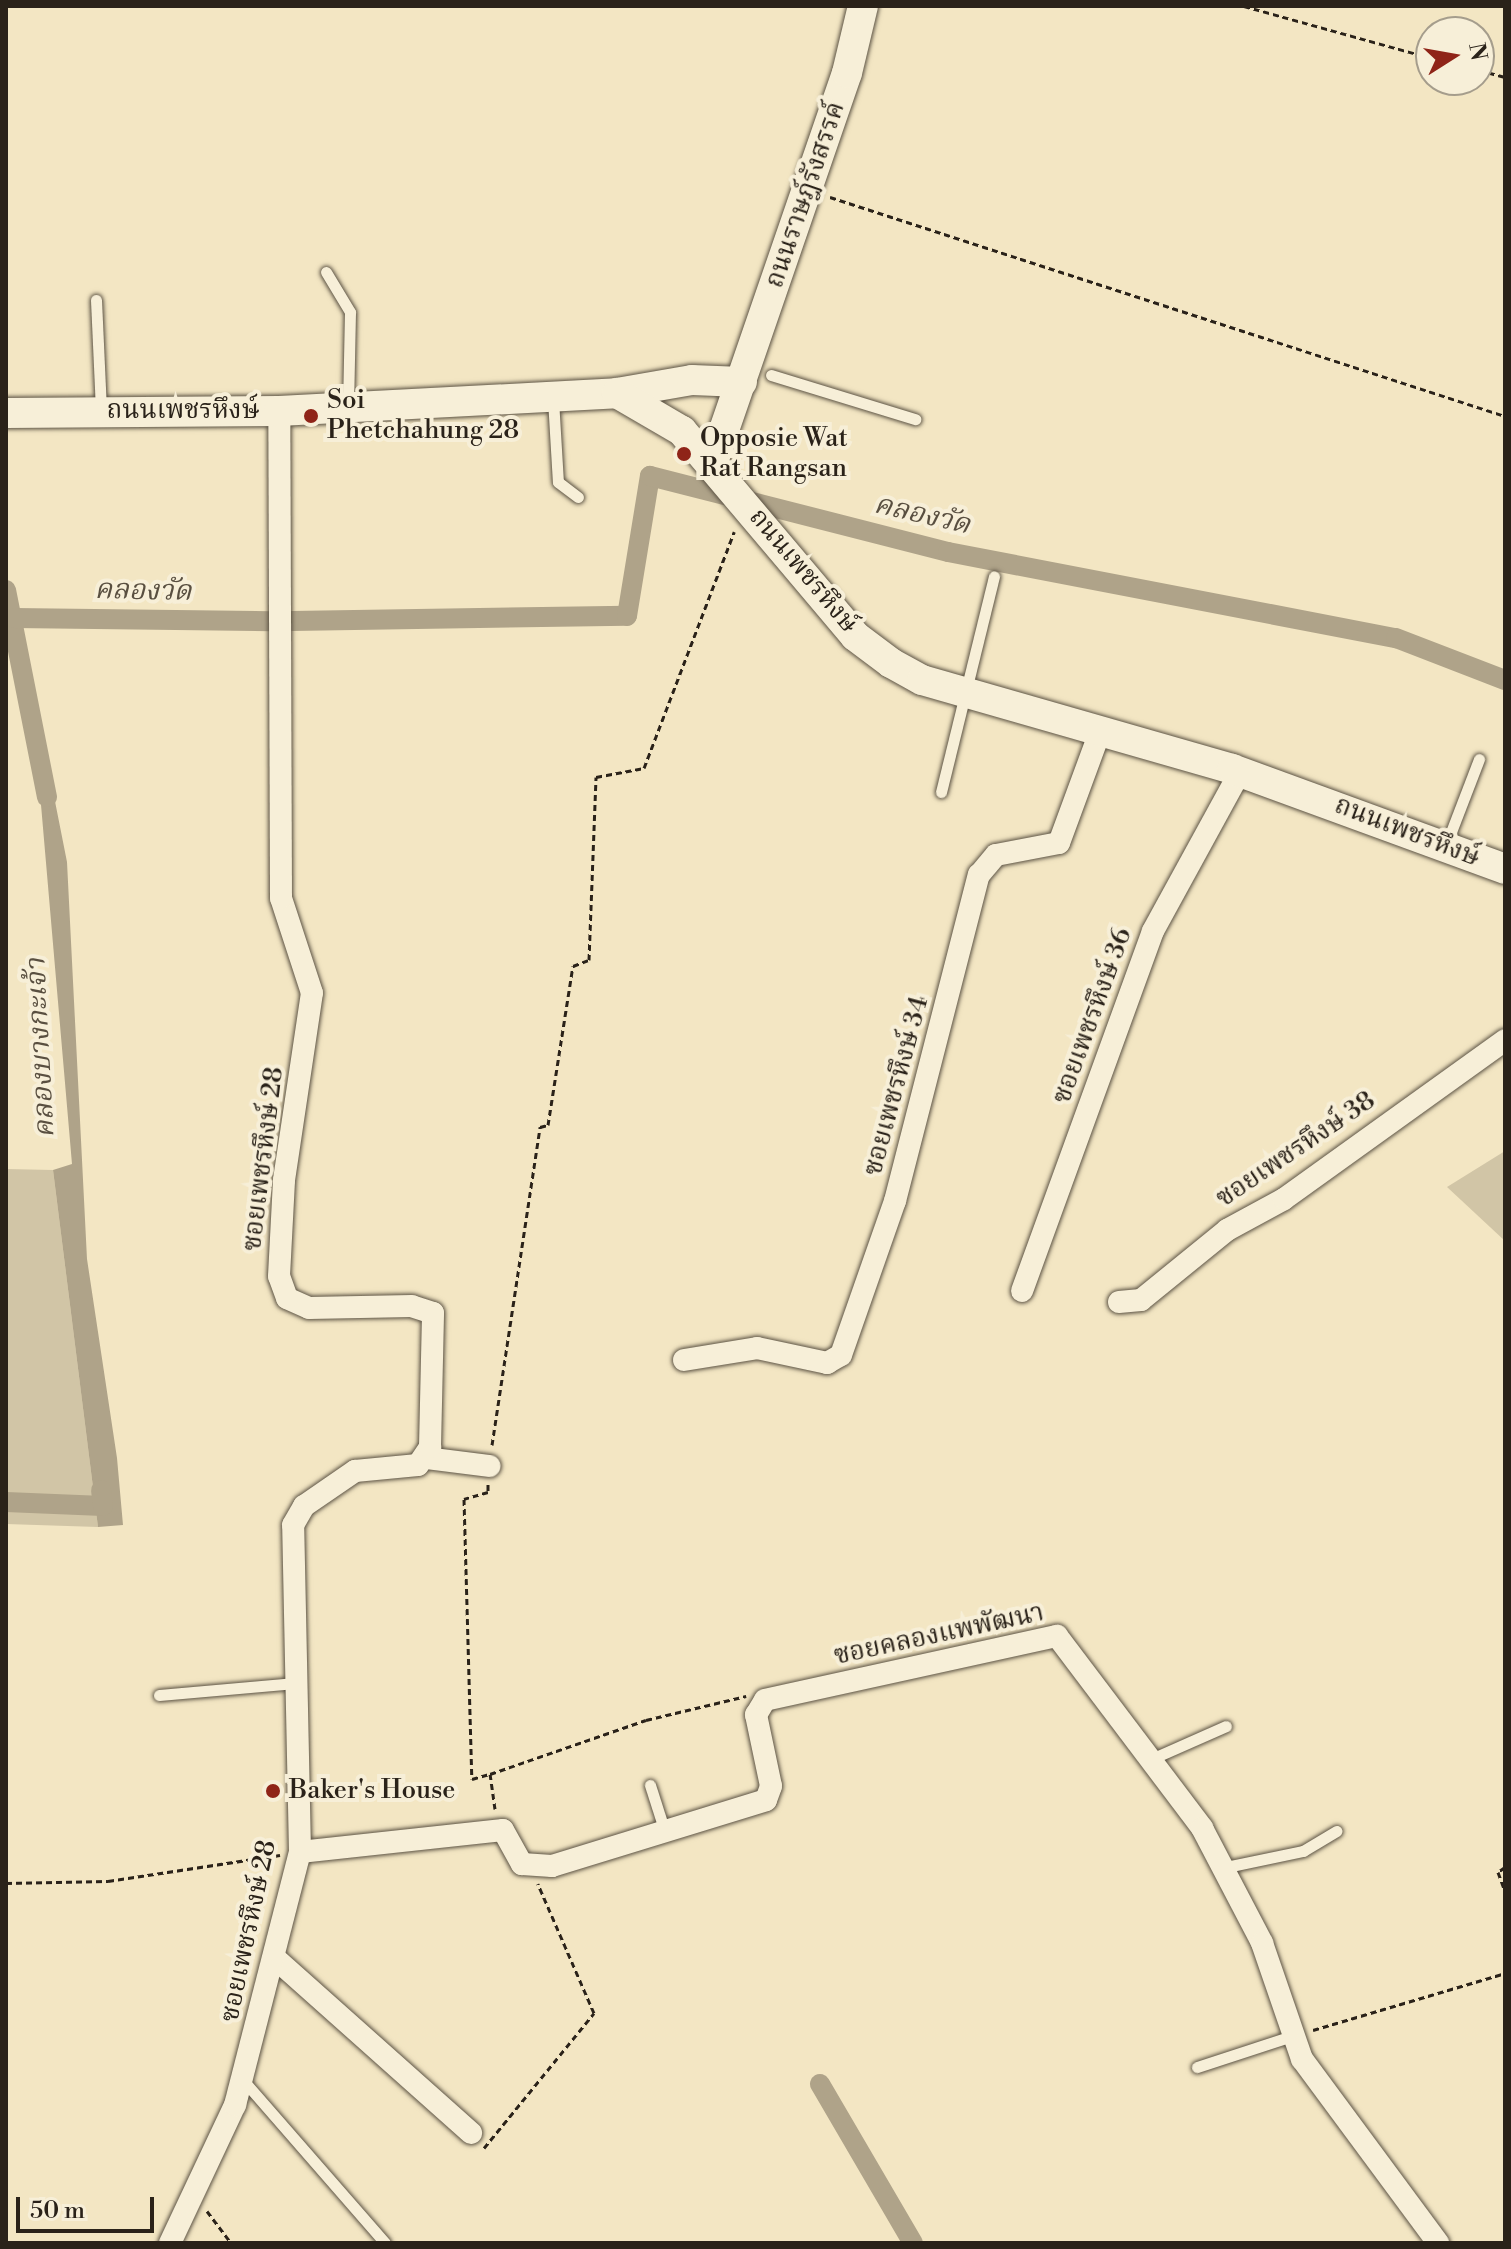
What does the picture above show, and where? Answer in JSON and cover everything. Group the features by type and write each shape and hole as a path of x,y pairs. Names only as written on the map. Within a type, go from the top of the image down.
{"main road":[{"name":"ถนนราษฎ์รังสรรค์","path":"713,462 755,374 863,6"},
{"path":"617,393 692,380 755,374"},
{"name":"ถนนเพชรหึงษ์","path":"6,413 279,411 617,393 682,431 713,462 855,636 922,680 1101,729 1240,772 1505,869"}],"street":[{"name":"ซอยเพชรหึงษ์ 28","path":"170,2243 195,2195 243,2080 277,1960 300,1852 295,1683 298,1514 355,1471 408,1468 426,1458 433,1313 412,1306 309,1308 287,1298 279,1276 289,1138 312,993 281,898 279,411"},
{"name":"ซอยเพชรหึงษ์ 34","path":"684,1360 757,1348 827,1363 841,1355 895,1201 979,875 996,855 1059,843 1101,729"},
{"name":"ซอยเพชรหึงษ์ 36","path":"1022,1291 1153,931 1240,772"},
{"name":"ซอยเพชรหึงษ์ 38","path":"1119,1302 1141,1300 1227,1230 1326,1170 1505,1040"},
{"path":"426,1458 489,1466"},
{"name":"ซอยคลองแพพัฒนา","path":"765,1700 1057,1636 1226,1867 1271,1964 1292,2036 1438,2243"},
{"path":"300,1852 498,1830 532,1870 772,1794 756,1715 765,1700"},
{"path":"277,1960 471,2133"}],"lane":[{"path":"326,272 350,312 348,406"},
{"path":"96,300 101,411"},
{"path":"755,374 915,419"},
{"path":"553,395 558,482 578,497"},
{"path":"941,792 994,576"},
{"path":"1446,846 1479,759"},
{"path":"159,1695 295,1683"},
{"path":"1149,1760 1226,1726"},
{"path":"650,1785 664,1829"},
{"path":"1226,1867 1303,1851 1336,1831"},
{"path":"1197,2067 1292,2036"},
{"path":"243,2080 385,2243"}],"path":[{"path":"1244,6 1415,54"},
{"path":"807,189 1505,416"},
{"path":"745,502 644,768 596,777 589,960 573,966 548,1125 540,1127 489,1466 488,1492 464,1499 472,1779 737,1694 765,1700"},
{"path":"490,1774 498,1830"},
{"path":"6,1883 108,1881 300,1852"},
{"path":"1505,1867 1498,1872 1505,1891"},
{"path":"471,2133 486,2151 594,2013 532,1870"},
{"path":"1292,2036 1505,1973"},
{"path":"195,2195 231,2243"}],"shaded area":[{"path":"38,770 49,771 67,862 87,1259 117,1458 123,1525 98,1527 53,1170 72,1164"},
{"path":"1505,1151 1505,1241 1447,1187"},
{"path":"6,1169 53,1170 98,1527 6,1524"}],"waterway":[{"name":"คลองวัด","path":"292,621 627,616 650,476 948,552 1396,638 1505,680"},
{"name":"คลองบางกะเจ้า","path":"6,590 47,797"},
{"name":"คลองวัด","path":"14,618 272,621"},
{"path":"6,1502 103,1506 101,1490"},
{"path":"820,2084 913,2243"}],"place":[{"name":"Soi Phetchahung 28","path":"311,416"},
{"name":"Opposie Wat Rat Rangsan","path":"684,454"},
{"name":"Baker's House","path":"273,1791"}]}
